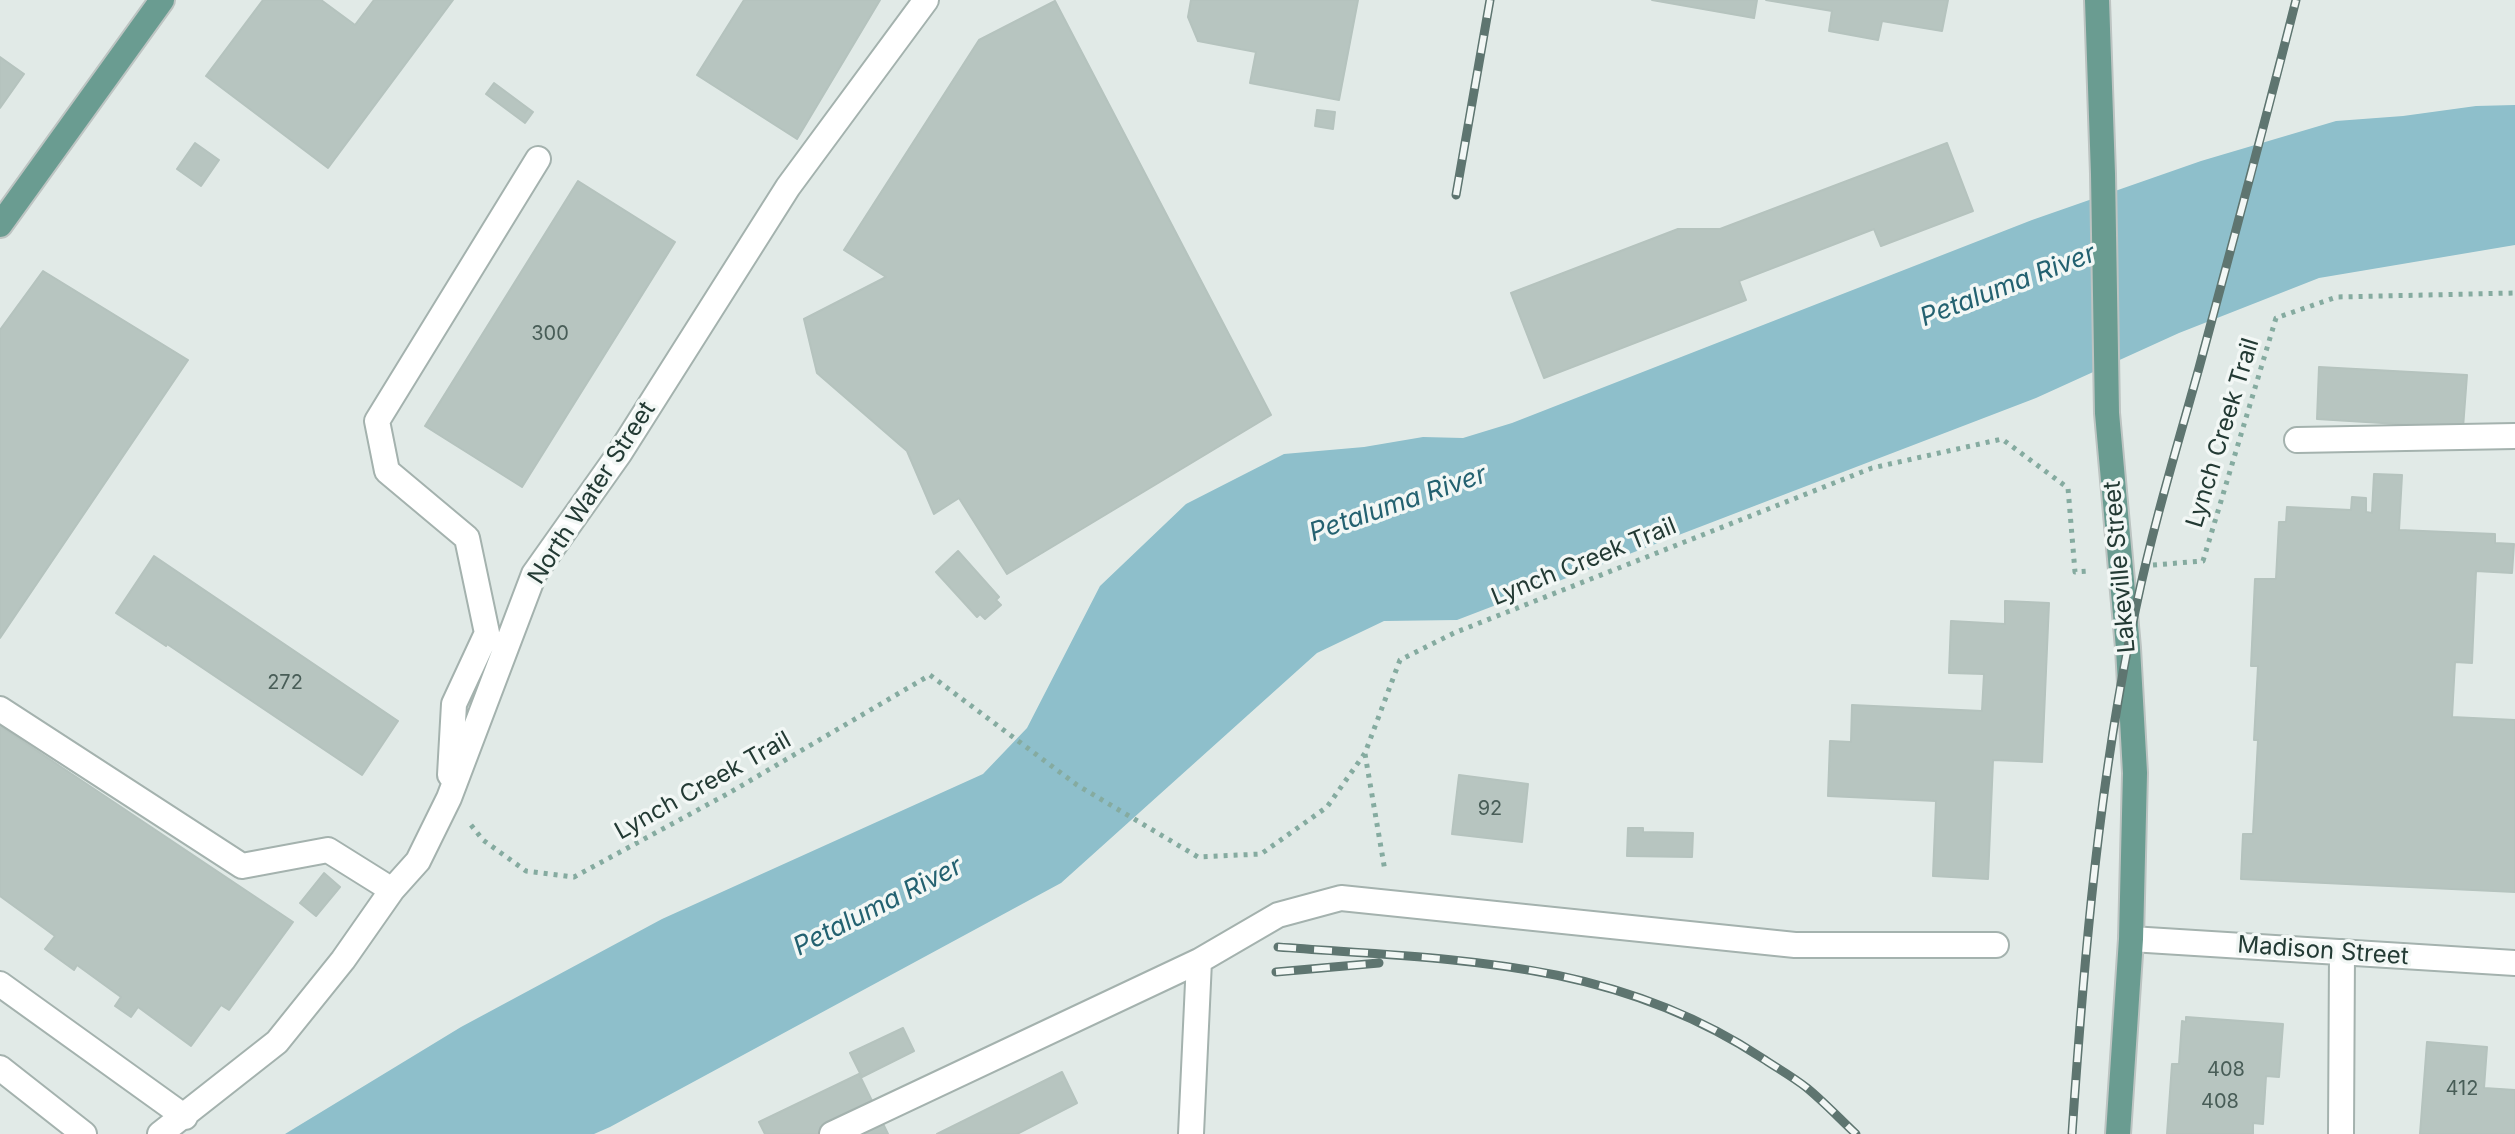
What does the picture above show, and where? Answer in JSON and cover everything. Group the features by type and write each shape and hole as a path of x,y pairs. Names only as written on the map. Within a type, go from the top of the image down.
{"main road":[{"path":"0,225 162,0"},
{"name":"Lakeville Street","path":"2097,0 2107,413 2128,648 2135,773 2131,939 2118,1134"}],"street":[{"name":"North Water Street","path":"160,1134 277,1042 343,960 392,890 418,861 449,798 534,574 619,454 788,187 926,0"},
{"path":"449,798 454,704 487,633 467,538 387,471 377,421 538,159"},
{"path":"2297,440 2515,436"},
{"path":"0,709 242,866 328,850 392,890"},
{"path":"832,1134 1199,961 1278,915 1341,898 1795,945 1996,945"},
{"name":"Madison Street","path":"2131,939 2515,963"},
{"path":"2341,1134 2342,952"},
{"path":"1191,1134 1199,961"},
{"path":"0,984 185,1117"},
{"path":"0,1068 84,1134"}],"path":[{"name":"Lynch Creek Trail","path":"2203,561 2276,318 2337,297 2515,293"},
{"name":"Lynch Creek Trail","path":"449,798 483,840 526,871 574,877 729,793 930,675 1077,785 1198,857 1261,854 1327,807 1365,753 1400,660 1454,633 1872,468 2002,439 2068,488"},
{"path":"1365,753 1391,904"}],"water":[{"name":"Petaluma River","path":"2515,105 2515,245 2319,278 2179,333 2036,398 1457,620 1384,621 1317,653 1061,883 610,1127 594,1134 285,1134 461,1027 662,919 983,774 1027,728 1100,586 1186,504 1284,454 1364,447 1423,437 1463,438 1512,423 2032,220 2201,161 2336,121 2476,106"}],"building":[{"path":"263,0 321,0 355,25 374,0 453,0 328,168 206,76"},
{"path":"744,0 880,0 797,139 697,75"},
{"path":"1191,0 1358,0 1339,100 1250,83 1256,52 1198,41 1188,17"},
{"path":"1652,0 1757,0 1754,18"},
{"path":"1766,0 1948,0 1942,31 1882,21 1878,40 1829,31 1832,11"},
{"path":"1055,1 1271,415 1007,574 959,498 934,514 907,451 817,373 804,319 886,277 844,250 979,40"},
{"path":"0,57 24,74 0,108"},
{"path":"494,83 533,112 525,123 486,94"},
{"path":"1317,110 1335,112 1333,129 1315,126"},
{"path":"195,143 219,160 201,186 177,169"},
{"path":"1947,143 1973,211 1881,246 1874,229 1739,281 1746,300 1544,378 1511,293 1678,229 1720,229"},
{"path":"578,181 675,242 522,487 425,426"},
{"path":"43,271 188,360 0,638 0,330"},
{"path":"2319,367 2467,375 2463,428 2317,419"},
{"path":"2374,474 2402,475 2399,530 2495,534 2495,543 2514,544 2512,573 2476,571 2472,663 2455,662 2452,717 2515,720 2515,892 2241,879 2243,834 2253,834 2258,740 2254,740 2258,666 2251,666 2255,579 2276,579 2279,522 2286,522 2287,507 2351,510 2352,497 2366,498 2366,512 2372,513"},
{"path":"958,551 999,597 996,600 1001,605 985,619 980,614 977,617 936,572"},
{"path":"154,556 398,721 362,775 116,613"},
{"path":"2005,601 2049,603 2042,762 1993,760 1988,879 1933,876 1936,801 1828,796 1830,741 1851,742 1852,705 1982,711 1984,674 1949,673 1951,621 2005,624"},
{"path":"0,726 293,922 229,1010 221,1005 191,1046 138,1007 131,1017 115,1006 121,997 77,965 74,970 45,949 55,936 0,896"},
{"path":"1459,775 1528,784 1522,842 1452,834"},
{"path":"1628,828 1643,828 1643,832 1693,833 1692,857 1627,856"},
{"path":"324,873 340,887 316,916 300,903"},
{"path":"2186,1017 2283,1024 2279,1077 2266,1076 2263,1124 2253,1123 2253,1134 2167,1134 2172,1064 2179,1064 2182,1021 2186,1022"},
{"path":"903,1028 914,1051 862,1077 850,1053"},
{"path":"2427,1042 2487,1047 2484,1088 2515,1090 2515,1134 2420,1134"},
{"path":"1062,1072 1077,1103 1017,1134 937,1134"},
{"path":"859,1074 888,1134 765,1134 759,1122"}],"railway":[{"path":"1456,195 1490,0"},
{"path":"2072,1134 2095,869 2123,672 2158,517 2296,0"},
{"path":"1278,947 1468,961 1588,982 1647,1000 1705,1025 1791,1076 1856,1134"},
{"path":"1276,972 1379,963"}]}
